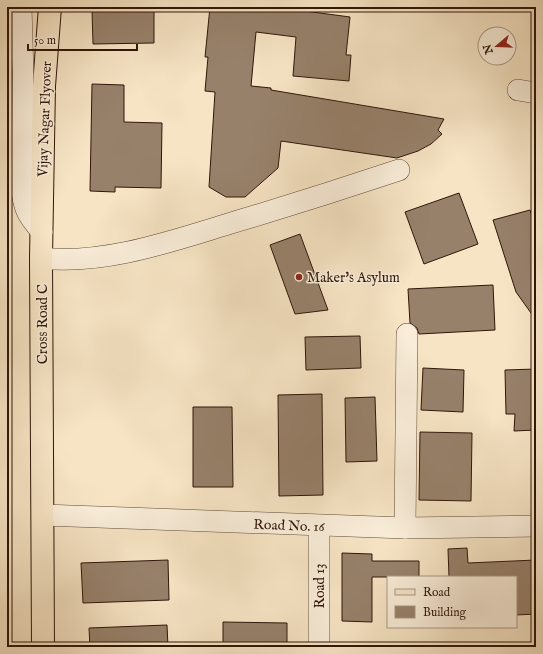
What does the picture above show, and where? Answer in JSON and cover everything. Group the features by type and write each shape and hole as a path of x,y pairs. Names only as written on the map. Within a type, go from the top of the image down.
{"main road":[{"name":"Vijay Nagar Flyover","path":"42,223 44,86 50,7"},
{"name":"Cross Road C","path":"42,223 43,647"}],"street":[{"path":"21,7 23,74 22,192 24,206 28,215 42,223"},
{"path":"41,258 61,261 107,256 138,249 196,234 399,170"},
{"path":"404,528 407,334"},
{"name":"Road No. 16","path":"43,515 404,528 536,526"},
{"name":"Road 13","path":"319,526 319,647"}],"building":[{"path":"210,7 275,7 350,17 346,55 351,55 349,81 293,76 296,37 256,32 251,86 271,88 271,90 444,119 438,130 442,134 431,144 418,151 397,158 281,141 278,168 245,197 226,197 209,187 215,92 205,91 208,57 205,57"},
{"path":"154,9 154,43 93,44 92,10"},
{"path":"92,84 124,85 124,122 162,123 161,188 115,187 115,192 90,191"},
{"path":"459,193 478,244 424,264 405,212"},
{"path":"530,210 532,216 536,215 536,320 516,292 493,220"},
{"name":"Maker's Asylum","path":"300,234 328,310 295,314 270,245"},
{"path":"493,285 495,330 419,334 417,328 410,323 408,289"},
{"path":"360,336 361,368 306,370 305,337"},
{"path":"423,368 464,370 463,412 421,410"},
{"path":"536,369 536,430 514,431 515,414 506,414 505,370"},
{"path":"322,394 323,495 279,496 278,395"},
{"path":"375,397 377,461 346,462 345,398"},
{"path":"193,407 232,407 233,487 193,487"},
{"path":"420,432 472,433 471,501 419,500"},
{"path":"467,548 468,563 536,560 536,614 517,615 517,576 449,576 448,549"},
{"path":"342,553 372,554 372,561 419,561 419,576 372,577 372,622 342,621"},
{"path":"168,560 169,600 83,603 81,563"},
{"path":"223,622 287,623 287,647 223,647"},
{"path":"167,625 168,647 90,647 89,628"}],"place":[{"name":"Maker's Asylum","path":"299,277"}]}
